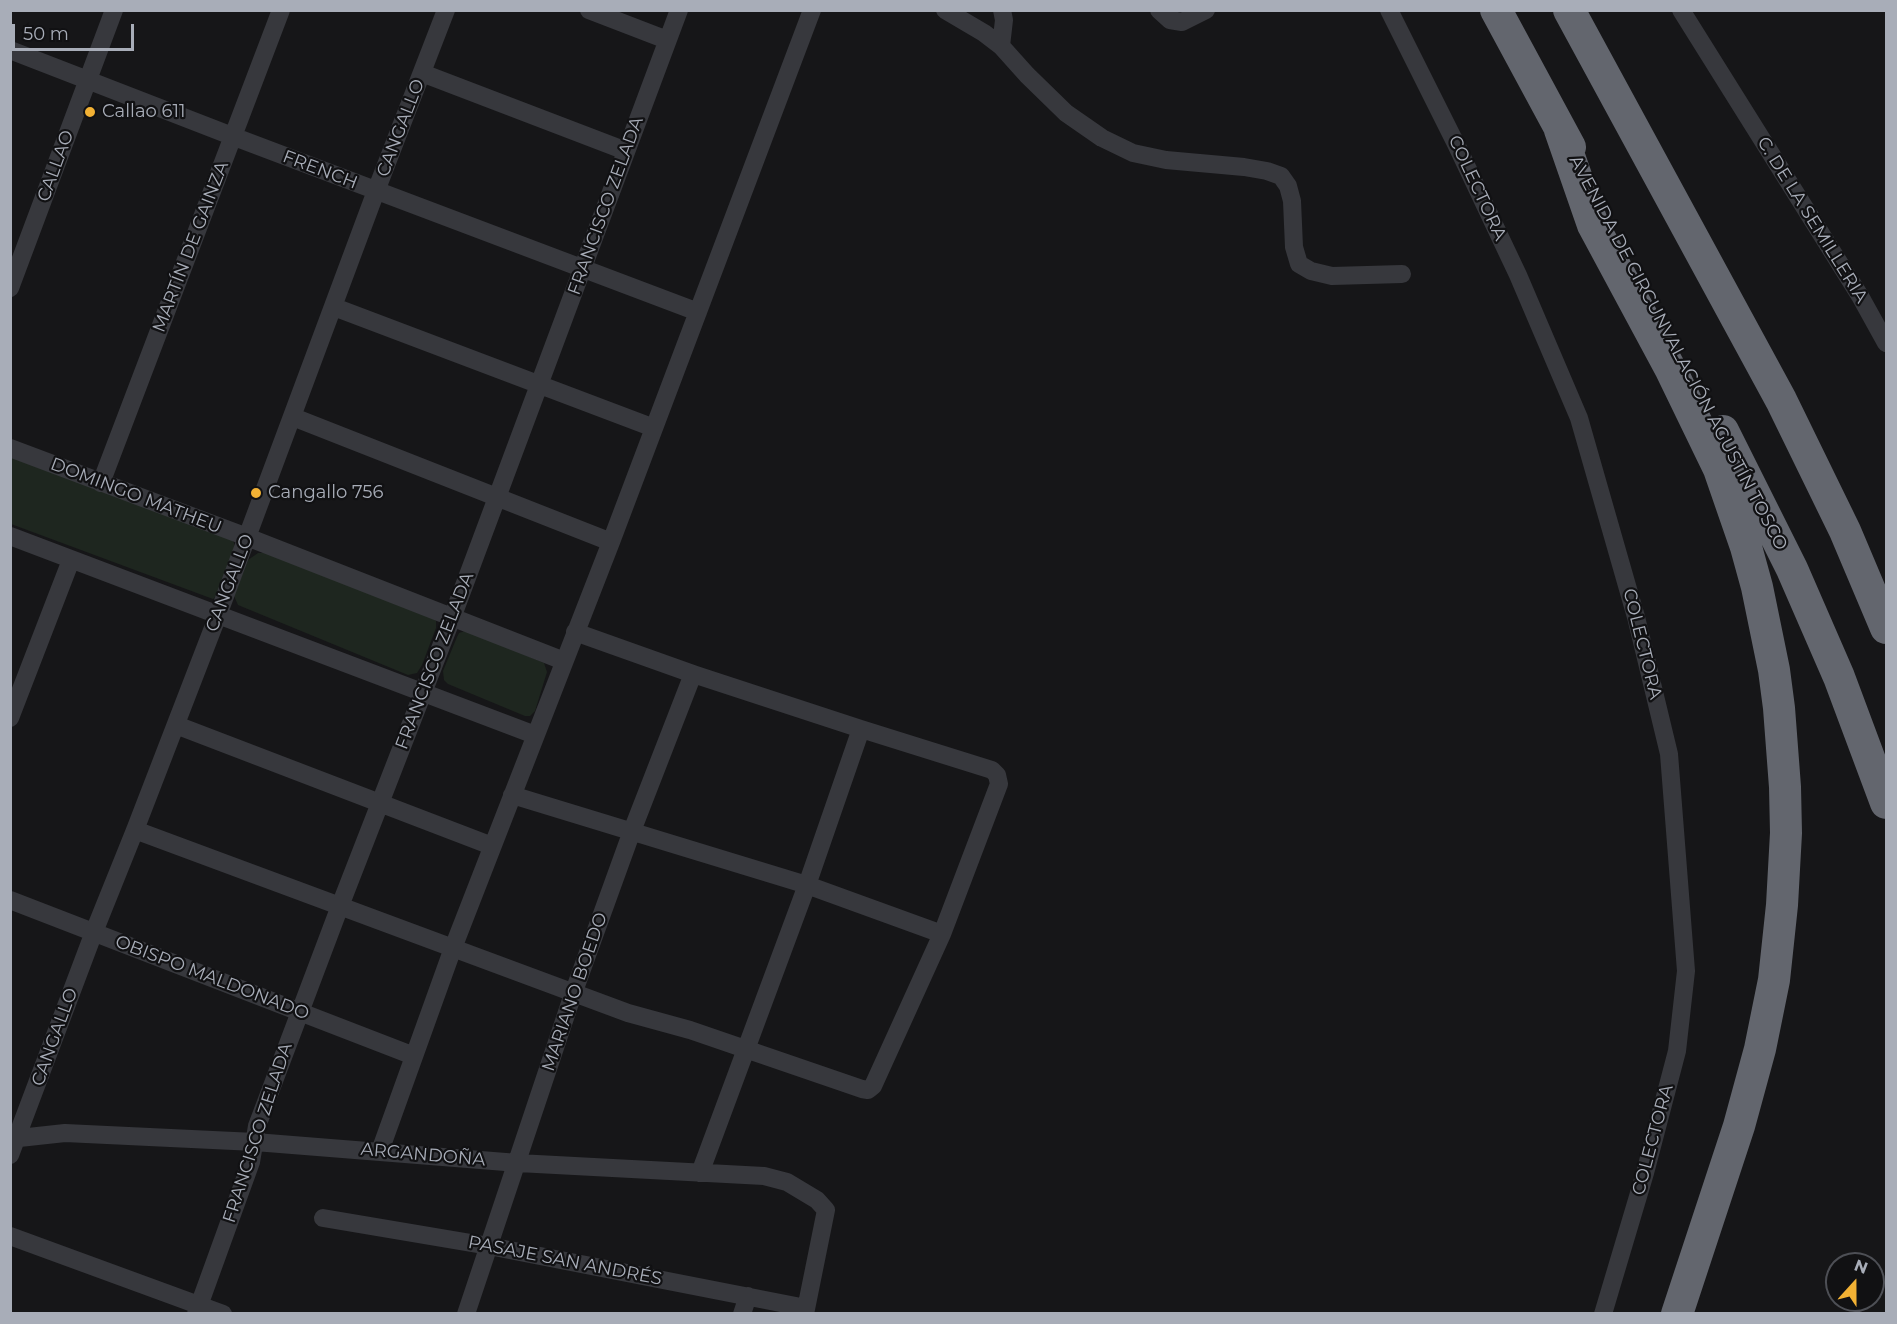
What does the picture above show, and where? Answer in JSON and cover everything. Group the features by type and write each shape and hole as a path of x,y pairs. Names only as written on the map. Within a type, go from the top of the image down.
{"highway":[{"name":"AVENIDA DE CIRCUNVALACIÓN AGUSTÍN TOSCO","path":"1496,10 1713,411 1771,527 1839,677 1887,803"},
{"path":"1569,10 1752,346 1845,531 1887,627"},
{"path":"1560,130 1593,225 1671,370 1719,469 1757,587 1774,670 1779,708 1786,833 1782,905 1774,980 1760,1049 1741,1116 1677,1314"},
{"path":"1752,346 1824,447 1887,576"}],"street":[{"name":"CALLAO","path":"10,288 114,10"},
{"name":"MARTÍN DE GAINZA","path":"101,483 280,10"},
{"name":"CANGALLO","path":"13,1144 176,726 446,10"},
{"path":"589,10 667,40"},
{"name":"FRANCISCO ZELADA","path":"198,1309 251,1162 257,1126 299,1012 498,498 679,10"},
{"path":"380,1151 453,948 611,542 812,10"},
{"path":"945,10 1001,46 1066,113 1102,138 1133,153 1175,161 1244,167 1281,176 1288,186 1292,201 1294,247 1299,264 1311,271 1332,276 1402,274"},
{"path":"1001,46 1004,20 1002,10"},
{"path":"1160,11 1170,20 1182,22 1206,10"},
{"name":"COLECTORA","path":"1389,10 1518,275 1579,418 1636,617 1669,754 1686,971 1677,1051 1645,1173 1603,1314"},
{"name":"C. DE LA SEMILLERIA","path":"1680,10 1737,98 1887,343"},
{"name":"FRENCH","path":"10,50 698,312"},
{"path":"422,73 626,151"},
{"path":"334,307 654,428"},
{"path":"293,417 611,542"},
{"name":"DOMINGO MATHEU","path":"10,448 247,537 564,661"},
{"path":"10,536 535,735"},
{"path":"10,718 71,560"},
{"path":"135,830 573,994 628,1013 690,1030 868,1090 873,1086 942,934 999,784 997,775 992,770 693,674 575,632"},
{"name":"MARIANO BOEDO","path":"466,1314 573,994 632,831 693,674"},
{"path":"176,726 492,846"},
{"path":"700,1173 807,885 861,729"},
{"path":"512,795 807,885 942,934"},
{"name":"OBISPO MALDONADO","path":"10,900 414,1056"},
{"name":"ARGANDOÑA","path":"13,1144 65,1133 255,1142 518,1163 764,1176 787,1182 817,1200 826,1210 805,1311"},
{"name":"PASAJE SAN ANDRÉS","path":"323,1218 489,1246 748,1296 805,1311"},
{"path":"10,1236 198,1309 223,1314"},
{"path":"742,1314 748,1296"}],"shaded area":[{"path":"10,455 230,536 234,548 217,595 213,599 11,524"},
{"path":"258,553 268,553 430,615 436,621 436,628 417,673 408,675 238,605 234,596 248,560"},
{"path":"468,630 544,663 547,672 535,711 530,716 525,716 448,684 444,680 443,671 457,637 459,633"}],"place":[{"name":"Callao 611","path":"90,112"},
{"name":"Cangallo 756","path":"256,493"}]}
